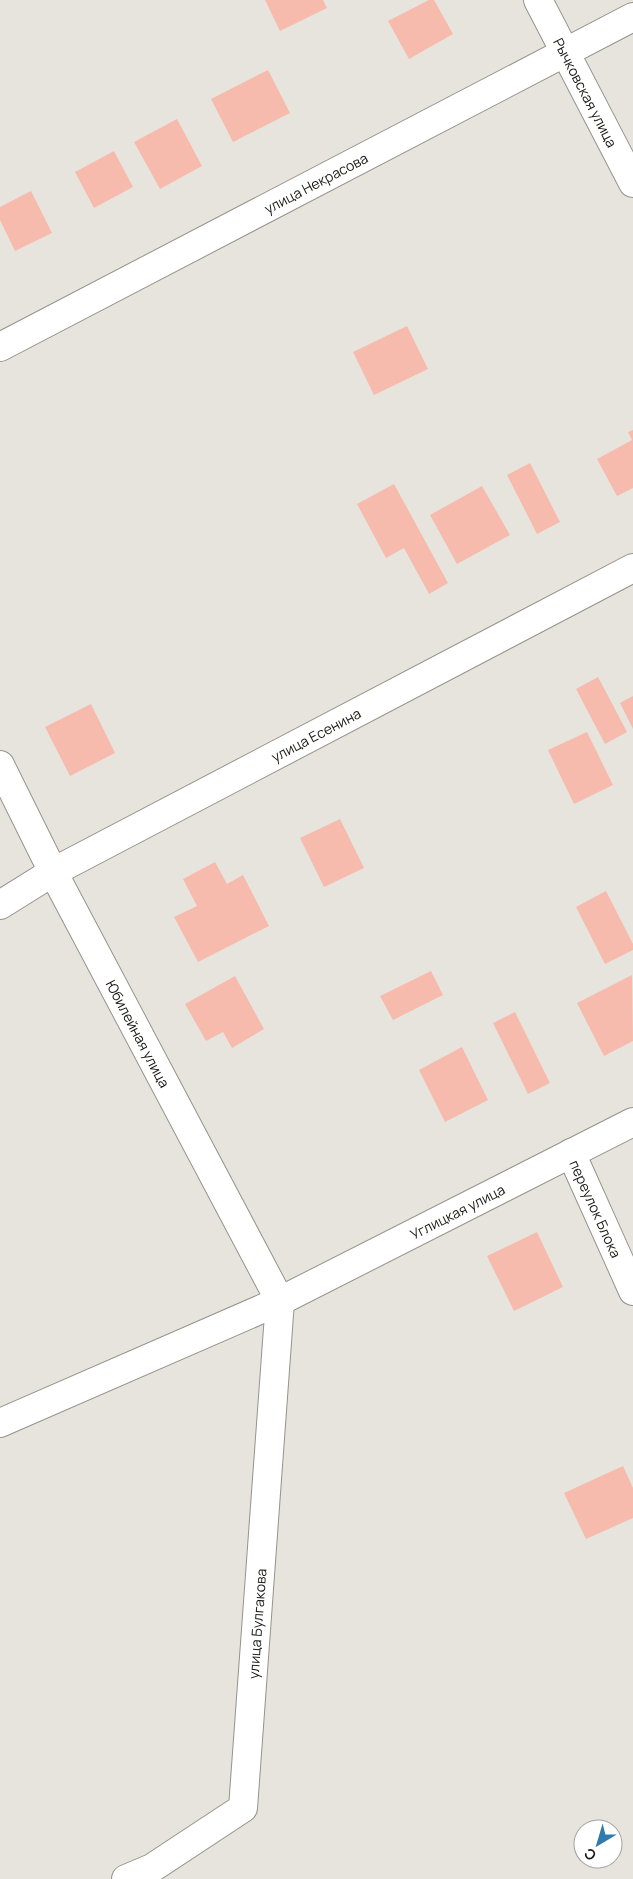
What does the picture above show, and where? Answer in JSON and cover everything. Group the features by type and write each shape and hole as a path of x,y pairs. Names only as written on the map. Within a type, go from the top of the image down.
{"street":[{"name":"Рычковская улица","path":"538,0 633,183"},
{"name":"улица Некрасова","path":"0,347 633,17"},
{"name":"улица Есенина","path":"0,905 54,872 633,568"},
{"name":"Юбилейная улица","path":"0,765 54,872 280,1301"},
{"name":"Углицкая улица","path":"0,1423 280,1301 633,1122"},
{"name":"переулок Блока","path":"571,1154 633,1291"},
{"name":"улица Булгакова","path":"126,1879 152,1868 243,1808 280,1301"}],"building":[{"path":"265,0 323,0 327,8 280,31"},
{"path":"429,0 434,0 453,34 409,59 388,21"},
{"path":"268,70 290,113 233,142 211,99"},
{"path":"177,119 202,166 160,189 134,142"},
{"path":"114,151 133,187 94,208 75,172"},
{"path":"31,191 52,233 15,251 0,220 0,207"},
{"path":"407,326 428,369 374,395 353,352"},
{"path":"633,430 633,488 617,496 597,459 632,440 628,432"},
{"path":"530,463 560,522 537,534 507,475"},
{"path":"394,484 448,583 429,594 404,548 386,558 357,504"},
{"path":"482,486 510,535 457,564 430,515"},
{"path":"598,677 627,732 605,744 576,689"},
{"path":"633,696 633,729 620,703"},
{"path":"91,704 115,753 70,776 45,727"},
{"path":"587,732 613,785 574,804 548,750"},
{"path":"340,819 364,868 324,887 300,838"},
{"path":"215,862 227,884 243,875 269,926 198,962 174,917 197,906 183,879"},
{"path":"606,891 633,944 633,950 605,964 576,907"},
{"path":"431,971 443,995 393,1020 380,996"},
{"path":"632,975 633,1041 604,1056 577,1003"},
{"path":"235,976 264,1029 232,1048 223,1032 206,1041 185,1004"},
{"path":"515,1012 550,1083 528,1094 493,1023"},
{"path":"462,1047 488,1100 445,1122 419,1070"},
{"path":"537,1232 563,1287 514,1311 487,1256"},
{"path":"623,1466 633,1488 633,1518 586,1539 564,1493"}]}
